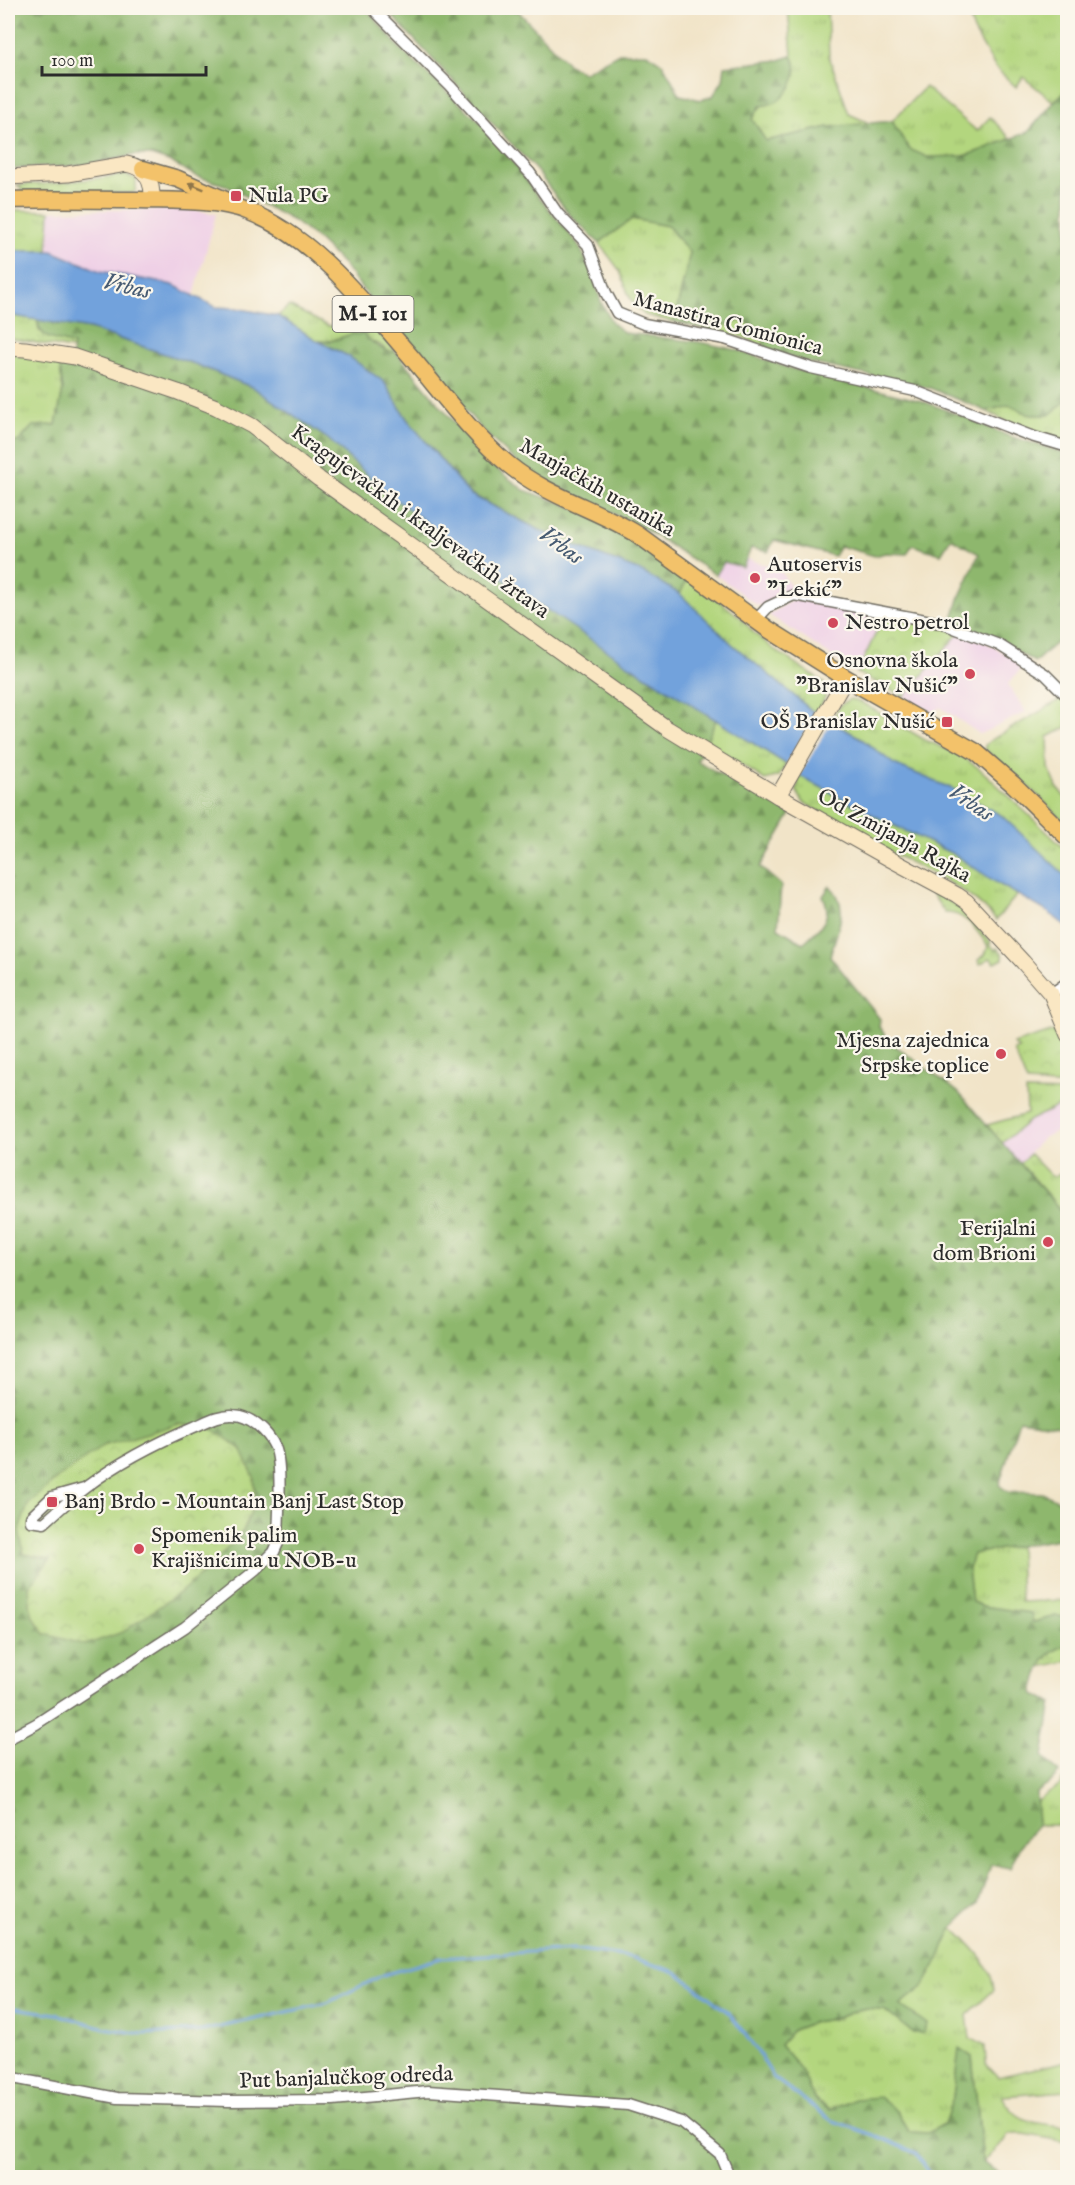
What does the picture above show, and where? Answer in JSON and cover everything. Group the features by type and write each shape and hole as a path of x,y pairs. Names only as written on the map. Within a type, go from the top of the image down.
{"main road":[{"path":"143,169 157,171 188,183 247,211"},
{"name":"M-I 101","path":"8,200 153,200"},
{"name":"Manjačkih ustanika","path":"153,200 218,204 247,211 295,237 331,267 420,366 477,434 510,466 530,480 618,522 756,620 846,678 976,752 1068,838"}],"street":[{"name":"Manastira Gomionica","path":"374,8 530,173 558,214 588,245 616,313 645,324 726,339 811,368 915,391 1031,436 1068,447"},
{"path":"8,177 68,174 126,164 143,169 152,186 153,200"},
{"name":"Kragujevačkih i kraljevačkih žrtava","path":"8,348 75,357 178,392 216,407 252,426 319,479 668,729 778,796"},
{"path":"756,620 768,607 794,595 941,622 999,645 1045,674 1068,697"},
{"path":"778,796 846,678"},
{"name":"Od Zmijanja Rajka","path":"778,796 967,902 1051,994 1068,1035"},
{"path":"1051,994 1068,982"},
{"path":"8,1739 36,1724 185,1628 256,1570 274,1552 278,1542 280,1475 275,1447 264,1431 242,1416 231,1414 214,1418 179,1433 114,1468 84,1488 44,1523 31,1521 31,1517 52,1497 84,1488"},
{"name":"Put banjalučkog odreda","path":"8,2077 117,2098 228,2101 333,2100 428,2091 628,2104 681,2122 720,2154 730,2178"}],"shaded area":[{"path":"189,209 216,214 194,296 173,285 100,271 48,251 50,211"},
{"path":"747,559 779,569 793,590 761,606 716,575 724,561 743,567"},
{"path":"794,599 884,616 857,673 769,615"},
{"name":"Osnovna škola \"Branislav Nušić\"","path":"960,632 979,639 1025,664 1008,684 1026,712 980,734 940,707 934,713 904,697"},
{"path":"1067,1102 1067,1141 1064,1142 1057,1131 1043,1138 1020,1163 1002,1143 1030,1120"}],"green space":[{"path":"8,8 367,8 402,51 490,131 533,190 577,243 592,271 601,302 613,324 625,333 699,342 737,350 789,368 922,401 1006,435 1067,454 1067,633 1035,662 987,634 952,622 960,596 979,554 951,538 941,554 912,545 907,554 885,553 875,556 840,546 834,556 774,540 768,552 751,548 743,567 724,562 716,575 645,529 529,473 485,433 378,309 344,265 315,237 292,220 225,185 196,176 169,161 151,155 134,155 85,165 8,169"},
{"path":"385,8 518,11 568,64 583,73 619,53 647,53 663,64 680,95 701,100 713,96 723,80 725,66 779,60 792,56 796,68 791,86 777,101 760,106 752,119 766,141 829,127 892,121 909,149 927,157 966,156 1028,132 1067,89 1067,400 1049,415 1030,415 1009,405 986,411 930,388 801,361 767,350 762,337 744,319 710,330 674,322 690,253 668,226 632,219 599,243 570,215 536,170"},
{"path":"788,8 827,8 829,56 849,114 871,124 829,127 765,141 751,119 795,63 792,56"},
{"path":"966,8 1067,8 1067,89 1054,102 1023,77 1016,87 995,67 974,31"},
{"path":"925,87 977,131 990,117 1011,139 974,153 947,158 921,155 910,149 902,140 892,121"},
{"path":"125,175 136,179 136,190 132,193 21,191 21,187 16,185 59,183"},
{"path":"8,210 50,211 48,251 8,251"},
{"path":"632,219 668,226 690,253 674,322 645,315 636,307 629,296 620,271 599,243"},
{"path":"289,306 328,326 336,326 357,308 396,352 388,352 380,345 352,334 331,341 318,341 278,316"},
{"path":"8,315 37,319 39,331 73,345 73,349 8,338"},
{"path":"37,319 90,329 195,364 254,388 328,439 391,496 525,595 716,720 697,761 791,814 760,867 781,885 778,928 803,943 824,922 827,911 823,896 830,886 840,902 841,910 839,928 830,956 880,1019 879,1027 890,1042 958,1092 1067,1218 1067,1427 1019,1420 999,1485 1008,1492 1042,1493 1066,1504 1066,1534 1058,1539 973,1554 968,1569 972,1602 982,1606 1031,1613 1033,1622 1056,1616 1067,1617 1068,1644 1046,1657 1037,1676 1033,1693 1052,1703 1043,1756 1059,1773 1036,1793 1038,1825 1020,1846 1010,1868 991,1865 978,1903 953,1927 923,1987 900,2005 927,2024 923,2033 913,2033 884,2010 861,2009 793,2030 780,2045 802,2072 817,2102 830,2110 855,2099 879,2097 896,2111 909,2132 928,2133 944,2124 953,2098 959,2048 972,2057 983,2162 1005,2177 8,2177 8,442 18,442 33,426 56,425 63,390 59,360 71,362 73,345 49,338 42,332"},
{"path":"744,319 762,337 767,350 743,337 710,330"},
{"path":"352,334 364,334 378,346 396,352 486,461 524,490 564,504 620,529 691,578 686,581 680,594 640,571 555,538 469,493 407,419 384,382 348,356 318,341 331,341"},
{"path":"8,354 59,360 63,390 56,425 33,426 18,442 8,442"},
{"path":"1067,400 1067,444 1027,432 986,411 1009,405 1030,415 1049,415"},
{"path":"691,578 741,618 772,648 823,682 826,691 816,714 732,644 680,594 686,581"},
{"path":"884,616 960,632 904,696 857,673"},
{"path":"1063,698 1067,707 1067,727 1048,737 1049,768 1057,787 1067,800 1067,824 1008,767 985,750 985,745 991,740"},
{"path":"850,699 859,701 925,740 958,754 980,769 1067,851 1067,877 1001,815 955,790 894,764 859,737 831,722 840,706"},
{"path":"716,720 786,764 779,776 765,780 705,741"},
{"path":"800,776 955,855 1017,895 996,920 970,896 956,887 803,802 796,790"},
{"path":"930,891 961,908 991,942 989,944 1002,953 1003,959 995,963 990,958 980,964 978,960 985,955 988,946 965,919 945,913"},
{"path":"1058,1030 1067,1068 1067,1086 1027,1083 1014,1051 1019,1049 1013,1044"},
{"path":"1026,1091 1067,1092 1067,1102 1030,1120 1002,1143 987,1125 1027,1114"},
{"path":"1030,1154 1051,1176 1067,1169 1067,1205 1060,1209 1020,1163"},
{"path":"178,1424 211,1428 241,1449 254,1477 255,1501 243,1531 213,1564 184,1589 123,1632 85,1645 45,1634 31,1614 29,1587 50,1559 24,1554 19,1530 28,1505 55,1480 103,1446"},
{"path":"1019,1545 1021,1602 1067,1600 1067,1617 1056,1616 1032,1623 972,1602 968,1569 972,1554"},
{"path":"1067,1644 1067,1661 1040,1667 1049,1652"},
{"path":"1067,1775 1067,1834 1060,1825 1038,1825 1036,1802 1059,1786"},
{"path":"952,1927 979,1955 992,1980 994,1990 967,2015 970,2038 985,2046 986,2064 998,2077 1067,2061 1067,2091 1002,2096 1008,2106 1022,2118 1037,2123 1067,2127 1067,2142 1024,2134 1008,2134 1001,2145 983,2162 972,2057 960,2049 953,2098 944,2125 928,2133 909,2132 896,2111 855,2099 830,2110 813,2097 802,2072 780,2045 793,2030 861,2009 884,2010 913,2033 916,2016 899,2005 917,1990 932,1970"}],"water":[{"name":"Vrbas","path":"8,251 52,251 100,271 173,285 216,307 236,308 278,316 318,341 348,356 384,382 407,419 469,494 555,538 640,571 680,594 732,644 816,714 859,737 894,764 955,790 1001,815 1067,877 1067,927 1048,912 997,883 955,855 800,776 786,764 632,667 525,595 391,496 328,439 254,388 195,364 90,329 8,315"}],"pier":[{"path":"817,711 833,719 798,778 785,767"}],"waterway":[{"path":"8,2007 56,2014 105,2028 142,2034 202,2031 327,2003 383,1975 441,1958 574,1949 630,1957 676,1972 729,2013 774,2078 831,2120 916,2153 933,2178"}],"place":[{"name":"Nula PG","path":"236,196"},
{"name":"Autoservis \"Lekić\"","path":"755,578"},
{"name":"Nestro petrol","path":"833,623"},
{"name":"Osnovna škola \"Branislav Nušić\"","path":"970,674"},
{"name":"OŠ Branislav Nušić","path":"947,722"},
{"name":"Mjesna zajednica Srpske toplice","path":"1001,1054"},
{"name":"Ferijalni dom Brioni","path":"1048,1242"},
{"name":"Banj Brdo - Mountain Banj Last Stop","path":"52,1502"},
{"name":"Spomenik palim Krajišnicima u NOB-u","path":"139,1549"}]}
